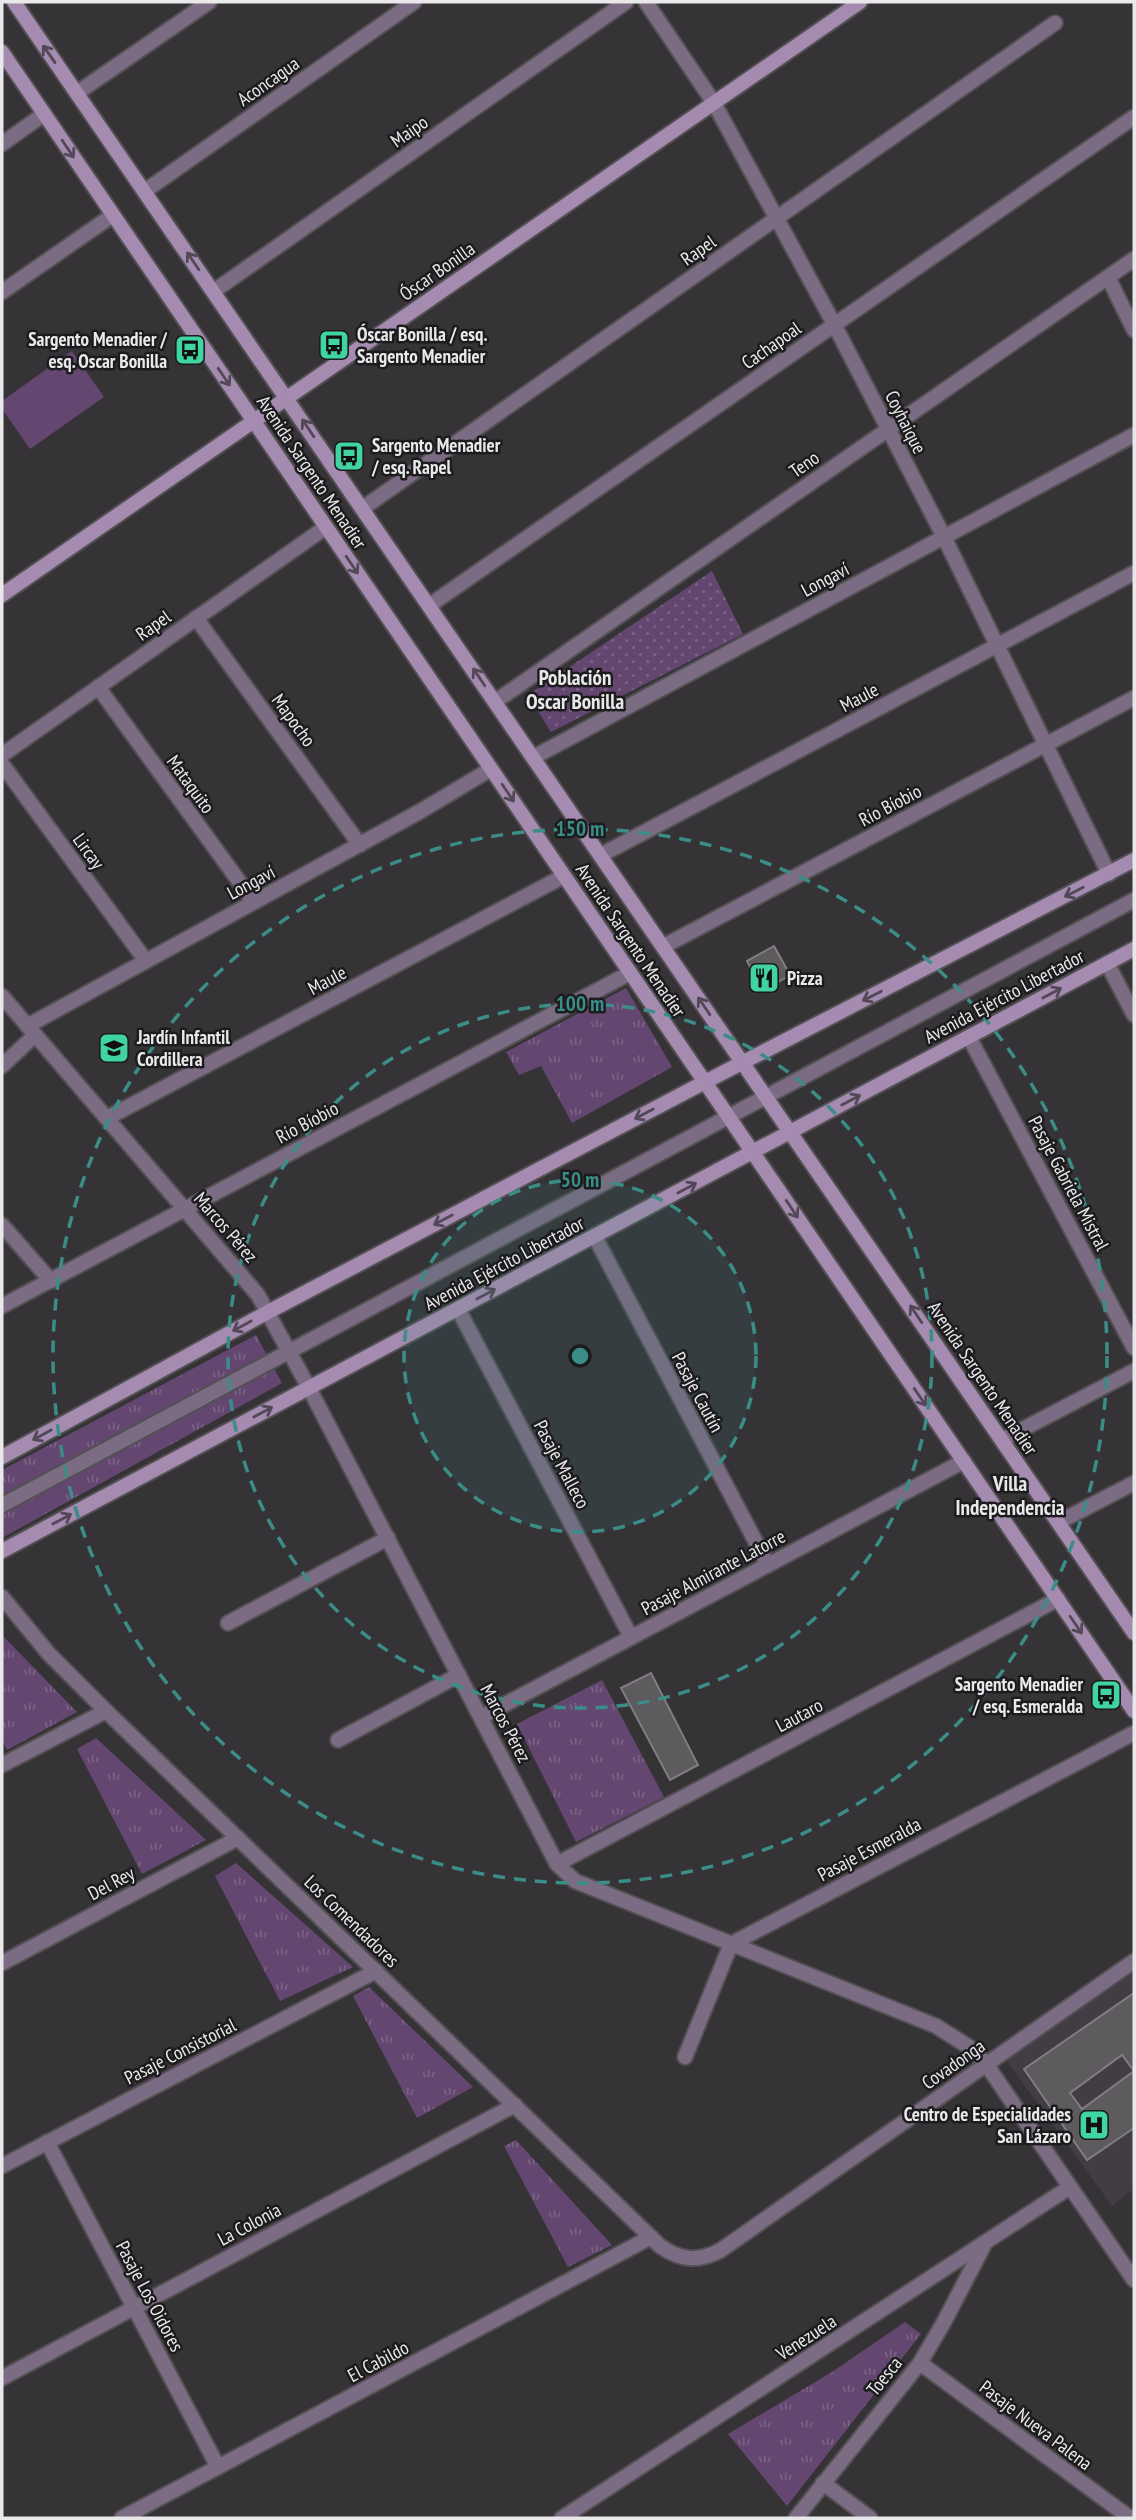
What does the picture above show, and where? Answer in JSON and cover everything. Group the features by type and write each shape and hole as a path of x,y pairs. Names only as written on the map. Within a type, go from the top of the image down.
{"main road":[{"name":"Avenida Sargento Menadier","path":"14,2 1134,1633"},
{"name":"Óscar Bonilla","path":"2,595 860,2"},
{"name":"Avenida Sargento Menadier","path":"2,52 1134,1711"},
{"path":"2,1457 268,1312 1134,860"},
{"name":"Avenida Ejército Libertador","path":"2,1551 1134,948"}],"street":[{"path":"77,93 209,2"},
{"name":"Aconcagua","path":"145,191 414,2"},
{"name":"Maipo","path":"214,291 626,2"},
{"name":"Coyhaique","path":"646,2 714,103 834,324 944,537 1108,874"},
{"name":"Rapel","path":"363,508 1055,23"},
{"path":"2,144 44,114"},
{"name":"Cachapoal","path":"430,606 1134,117"},
{"path":"2,292 113,215"},
{"name":"Teno","path":"496,701 1134,259"},
{"path":"1108,276 1134,330"},
{"name":"Longaví","path":"534,757 1134,435"},
{"name":"Rapel","path":"2,755 326,527"},
{"name":"Maule","path":"601,855 1134,573"},
{"name":"Mapocho","path":"197,618 360,845"},
{"name":"Mataquito","path":"98,687 254,902"},
{"name":"Río Bíobio","path":"664,946 1134,698"},
{"name":"Lircay","path":"2,764 146,961"},
{"name":"Longaví","path":"2,1066 31,1030 146,961 360,845 491,769"},
{"name":"Maule","path":"107,1118 565,876"},
{"path":"2,1504 1134,900"},
{"path":"1107,963 1134,1015"},
{"name":"Río Bíobio","path":"2,1307 630,973"},
{"name":"Marcos Pérez","path":"2,996 252,1287 309,1388 565,1873 575,1881 936,2026 969,2047 986,2064 1134,2280"},
{"name":"Pasaje Gabriela Mistral","path":"969,1037 1134,1348"},
{"path":"2,1225 51,1281"},
{"name":"Pasaje Cautín","path":"595,1237 768,1565"},
{"name":"Pasaje Malleco","path":"458,1309 631,1637"},
{"path":"1002,1440 1134,1371"},
{"name":"Pasaje Almirante Latorre","path":"481,1717 964,1461"},
{"path":"1059,1522 1134,1483"},
{"path":"228,1623 388,1538"},
{"name":"Los Comendadores","path":"2,1597 49,1654 237,1838 651,2237 668,2252 687,2259"},
{"name":"Lautaro","path":"558,1864 1058,1599"},
{"path":"338,1740 459,1675"},
{"path":"2,1765 107,1711"},
{"name":"Pasaje Esmeralda","path":"731,1944 1134,1733"},
{"name":"Del Rey","path":"2,1963 237,1838"},
{"path":"685,2057 731,1944"},
{"name":"Covadonga","path":"687,2259 699,2259 721,2250 1134,1961"},
{"name":"Pasaje Consistorial","path":"2,2166 376,1971"},
{"name":"La Colonia","path":"2,2378 515,2105"},
{"name":"Pasaje Los Oidores","path":"47,2142 218,2467"},
{"name":"Venezuela","path":"562,2518 1070,2187"},
{"name":"El Cabildo","path":"122,2518 651,2237"},
{"name":"Toesca","path":"796,2518 920,2363 984,2245"},
{"name":"Pasaje Nueva Palena","path":"920,2363 1130,2518"},
{"path":"823,2483 870,2518"}],"shaded area":[{"name":"Centro de Especialidades San Lázaro","path":"1134,1971 1134,2189 1112,2206 1006,2060"}],"green space":[{"path":"72,351 104,397 30,449 2,409 2,401"},
{"path":"712,571 743,634 551,732 528,695"},
{"path":"626,988 672,1067 572,1123 541,1066 519,1075 506,1052"},
{"path":"256,1335 282,1383 2,1538 2,1470"},
{"path":"2,1635 77,1712 7,1750 2,1740"},
{"path":"602,1680 664,1797 576,1842 517,1724"},
{"path":"96,1738 206,1840 142,1874 77,1749"},
{"path":"236,1863 353,1967 280,2001 215,1876"},
{"path":"369,1987 473,2087 417,2118 353,1996"},
{"path":"516,2140 612,2245 568,2267 504,2146"},
{"path":"905,2322 921,2334 787,2506 728,2434 832,2372"}],"building":[{"path":"774,946 790,975 763,991 747,961"},
{"path":"651,1673 698,1765 670,1780 621,1688"},
{"path":"1134,1993 1134,2071 1134,2128 1087,2160 1024,2069","holes":["1122,2055 1134,2071 1082,2109 1070,2093"]}],"place":[{"name":"Óscar Bonilla / esq. Sargento Menadier","path":"334,345"},
{"name":"Sargento Menadier / esq. Oscar Bonilla","path":"190,350"},
{"name":"Sargento Menadier / esq. Rapel","path":"349,456"},
{"name":"Pizza","path":"764,978"},
{"name":"Jardín Infantil Cordillera","path":"114,1048"},
{"name":"Sargento Menadier / esq. Esmeralda","path":"1106,1695"},
{"name":"Centro de Especialidades San Lázaro","path":"1094,2125"}],"district":[{"name":"Población Oscar Bonilla","path":"575,689"},
{"name":"Villa Independencia","path":"1010,1495"}]}
